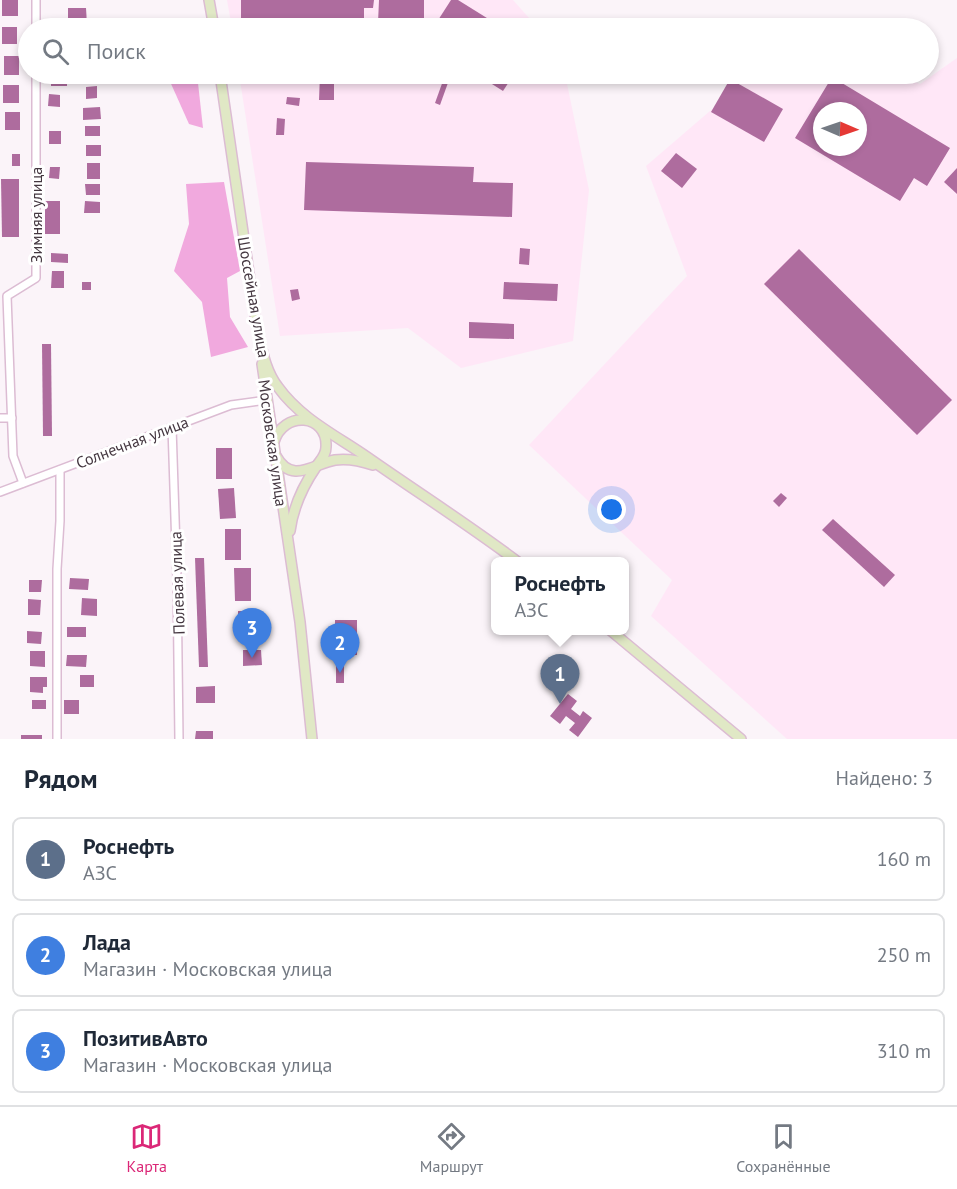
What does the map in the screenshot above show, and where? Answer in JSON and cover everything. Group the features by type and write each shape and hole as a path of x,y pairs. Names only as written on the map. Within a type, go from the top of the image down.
{"main road":[{"path":"209,0 212,18"},
{"name":"Шоссейная улица","path":"221,84 256,328 273,381 280,391 316,425 512,557"},
{"name":"Московская улица","path":"256,328 305,663 312,739"},
{"path":"316,425 304,420 290,421 279,430 274,442 274,449 281,464 292,470 305,471 316,466"},
{"name":"Московская улица","path":"290,559 292,516 301,493 322,459 326,447 324,435 316,425"},
{"name":"Шоссейная улица","path":"316,466 344,459 381,467"},
{"path":"616,635 741,739"}],"street":[{"path":"36,0 36,18"},
{"name":"Зимняя улица","path":"23,483 13,456 4,296 36,278 36,84"},
{"name":"Солнечная улица","path":"0,492 231,405 267,400"},
{"path":"0,418 12,418"},
{"name":"Полевая улица","path":"172,427 179,739"},
{"path":"57,739 57,569 60,470"}],"shaded area":[{"path":"227,0 513,0 529,18 230,18"},
{"path":"957,58 957,739 787,739 651,616 672,580 529,445 687,276 646,166 741,84 939,84 939,71"},
{"path":"171,84 198,84 203,128 189,124"},
{"path":"241,84 567,84 589,190 573,341 461,368 408,328 280,336"},
{"path":"224,182 240,271 227,278 230,317 248,347 211,357 202,302 174,271 189,224 186,184"}],"building":[{"path":"2,0 18,0 18,16 2,16"},
{"path":"241,0 374,0 373,8 364,8 364,18 241,18"},
{"path":"379,0 424,0 424,18 378,18"},
{"path":"451,0 458,0 487,18 439,18"},
{"path":"68,8 86,8 87,18 68,18"},
{"path":"2,27 17,27 17,44 2,44"},
{"path":"4,56 18,56 18,75 4,75"},
{"path":"51,84 67,84 67,86 51,86"},
{"path":"320,84 334,84 334,100 319,100"},
{"path":"442,84 448,84 440,105 435,103"},
{"path":"492,84 508,84 503,91"},
{"path":"727,84 739,84 783,109 764,142 711,112"},
{"path":"828,84 844,84 950,148 927,186 914,178 900,201 825,156 867,156 867,102 817,102"},
{"path":"3,85 19,85 19,103 3,103"},
{"path":"97,86 97,98 86,99 86,87"},
{"path":"49,94 60,95 60,107 48,106"},
{"path":"287,97 300,98 299,106 286,104"},
{"path":"100,107 101,119 83,120 83,108"},
{"path":"813,108 813,149 795,138"},
{"path":"5,112 20,112 20,130 5,130"},
{"path":"277,118 285,119 284,135 276,135"},
{"path":"85,126 100,126 100,136 85,136"},
{"path":"49,131 61,131 61,144 49,144"},
{"path":"86,145 101,145 101,156 86,156"},
{"path":"676,153 697,169 682,188 661,171"},
{"path":"12,154 20,154 20,166 12,166"},
{"path":"306,162 474,167 473,182 513,183 512,217 304,210"},
{"path":"87,163 100,163 100,179 87,179"},
{"path":"50,167 60,167 59,179 49,178"},
{"path":"957,168 957,194 944,182"},
{"path":"1,179 19,179 19,237 2,237"},
{"path":"85,184 100,184 100,195 86,195"},
{"path":"45,201 60,201 60,234 45,234"},
{"path":"85,201 100,202 100,213 84,213"},
{"path":"520,248 530,249 529,265 519,264"},
{"path":"799,249 952,400 917,435 764,284"},
{"path":"51,253 68,254 68,263 51,262"},
{"path":"52,271 64,271 64,288 51,288"},
{"path":"82,282 91,282 91,290 82,290"},
{"path":"504,282 558,284 557,301 503,299"},
{"path":"298,289 300,299 292,301 290,290"},
{"path":"469,322 514,324 514,339 469,338"},
{"path":"42,344 51,344 52,436 43,436"},
{"path":"216,448 232,448 232,479 216,479"},
{"path":"234,488 236,518 220,519 218,489"},
{"path":"781,493 787,498 779,507 773,501"},
{"path":"833,519 895,575 884,587 822,530"},
{"path":"225,529 241,529 241,560 225,560"},
{"path":"195,558 204,558 208,667 199,667"},
{"path":"234,568 251,568 251,601 235,601"},
{"path":"70,578 89,579 88,590 69,589"},
{"path":"29,580 42,580 41,592 29,592"},
{"path":"82,598 97,599 97,616 81,615"},
{"path":"28,599 41,600 40,615 28,615"},
{"path":"238,611 254,611 254,639 238,640"},
{"path":"335,620 357,620 357,655 332,656"},
{"path":"67,627 86,627 86,637 67,637"},
{"path":"27,631 42,632 41,644 27,643"},
{"path":"243,650 261,650 262,665 243,666"},
{"path":"30,651 45,651 45,667 30,666"},
{"path":"67,655 87,655 86,667 66,666"},
{"path":"336,663 344,663 344,683 336,683"},
{"path":"80,675 94,675 94,687 80,687"},
{"path":"30,677 47,677 47,687 43,687 43,693 30,692"},
{"path":"215,686 215,703 196,703 196,687"},
{"path":"568,694 577,701 571,709 580,716 583,711 592,718 578,737 569,730 575,723 566,716 560,724 550,716"},
{"path":"32,700 46,700 46,709 32,709"},
{"path":"64,700 79,700 79,714 64,714"},
{"path":"196,731 213,731 213,739 195,739"},
{"path":"21,735 42,735 42,739 21,739"}],"place":[{"name":"ПозитивАвто","path":"252,658"},
{"name":"Лада","path":"340,673"},
{"name":"Роснефть","path":"560,704"}]}
